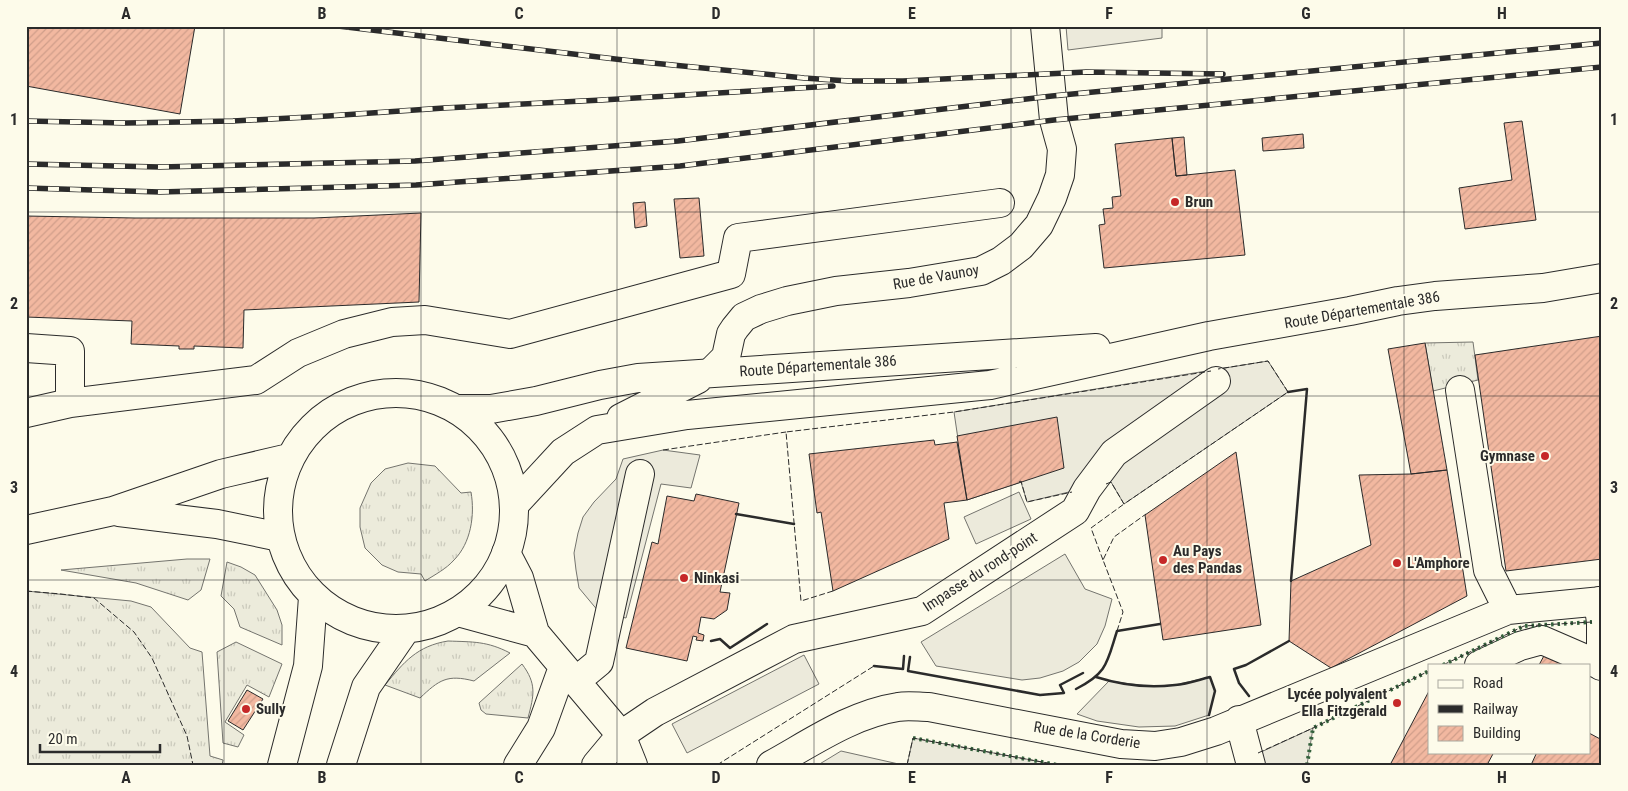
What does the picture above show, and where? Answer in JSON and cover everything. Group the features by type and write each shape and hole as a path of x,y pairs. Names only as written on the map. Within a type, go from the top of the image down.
{"main road":[{"name":"Rue de Vaunoy","path":"710,373 726,357 731,334 735,328 744,318 761,309 787,301 836,291 908,283 981,271 1001,261 1021,246 1039,225 1052,198 1060,175 1062,149 1054,120 1045,26"},
{"path":"26,413 70,402 256,380 298,353 344,334 392,322 425,320 510,334 731,274 738,238 1000,203"},
{"name":"Route Départementale 386","path":"514,505 563,452 597,430 687,415 990,385 1209,336 1398,301 1435,296 1543,288 1602,278"},
{"name":"Route Départementale 386","path":"457,409 492,408 536,401 600,385 638,378 1182,342"},
{"path":"26,348 70,351 70,402"},
{"path":"597,430 710,373"},
{"name":"Impasse du rond-point","path":"596,765 621,735 655,712 794,639 922,611 1075,511 1087,489 1114,453 1216,381"},
{"path":"1460,390 1488,570 1508,610"},
{"path":"382,392 421,394 457,409 486,434 506,467 514,505 512,532 506,553 485,588 458,612 433,624 406,629 372,628 341,616 314,597 293,569 280,537 278,497 289,458 312,426 344,403 382,392"},
{"path":"26,530 113,511 221,474 289,458"},
{"path":"518,765 542,728 569,674 599,662 640,474"},
{"path":"113,511 217,524 280,537"},
{"path":"506,553 519,578 535,633 621,735 634,765"},
{"path":"282,765 308,666 314,597"},
{"path":"1480,664 1520,646 1542,640 1602,666 1600,601"},
{"name":"Rue de la Corderie","path":"771,765 847,724 876,712 900,706 929,707 1121,744 1155,746 1181,742 1216,731 1508,610 1600,601"},
{"path":"458,612 535,633"},
{"path":"341,765 366,687 406,629"},
{"path":"1239,720 1251,765"}],"green space":[{"path":"1473,342 1478,380 1433,391 1425,343"},
{"path":"408,463 435,466 461,493 471,492 472,519 468,537 460,553 441,571 425,581 421,574 398,572 382,565 365,548 360,527 360,508 371,483 385,469"},
{"path":"187,559 210,559 201,590 188,600 136,583 61,570"},
{"path":"227,562 255,575 277,610 282,625 282,645 240,627 234,609 221,596"},
{"path":"26,591 131,601 151,607 190,648 202,652 210,756 223,760 222,765 26,765"},
{"path":"448,641 487,644 510,653 474,681 457,678 444,680 420,698 385,685 405,662 419,651 437,643"},
{"path":"236,642 282,664 269,697 247,685 225,722 244,735 238,747 223,743 217,652"},
{"path":"522,664 530,678 533,690 528,718 486,714 481,710 479,703"}],"shaded area":[{"path":"1066,26 1162,26 1162,38 1068,50"},
{"path":"1268,361 1288,392 1124,504 1111,482 1027,502 1021,482 967,500 954,412"},
{"path":"663,450 700,455 691,488 661,484 626,618 599,612 579,588 574,553 583,517 594,502 616,479 623,459"},
{"path":"1019,492 1031,519 976,544 964,517"},
{"path":"1065,554 1085,589 1112,599 1105,626 1097,644 1079,662 1063,671 1040,678 1022,680 936,666 921,642"},
{"path":"804,655 819,684 687,753 672,724"},
{"path":"1210,677 1215,691 1209,715 1175,726 1139,727 1097,721 1077,714 1109,681 1147,686 1175,685"},
{"path":"1313,728 1307,765 1233,765"},
{"path":"913,738 1058,765 907,765"},
{"path":"841,751 903,765 818,765"}],"building":[{"path":"26,26 195,26 180,114 26,86"},
{"path":"1522,121 1536,220 1465,229 1459,188 1512,180 1504,123"},
{"path":"1303,134 1304,148 1263,151 1262,138"},
{"path":"1184,137 1187,175 1176,176 1172,138"},
{"name":"Brun","path":"1172,138 1176,176 1235,170 1245,255 1104,268 1099,225 1105,224 1103,209 1113,208 1112,197 1121,196 1115,144"},
{"path":"699,198 704,256 680,258 674,199"},
{"path":"645,202 647,226 635,228 633,203"},
{"path":"421,213 419,302 244,310 243,348 194,346 194,349 179,349 179,346 131,344 132,321 26,317 26,216 314,218"},
{"name":"Gymnase","path":"1602,336 1602,559 1506,571 1475,355"},
{"path":"1425,343 1447,470 1411,474 1388,349"},
{"path":"1057,417 1064,468 967,500 957,436"},
{"path":"934,440 935,445 957,442 967,500 944,503 949,539 833,591 821,512 817,513 809,454"},
{"path":"1236,452 1261,625 1163,640 1145,515"},
{"name":"L'Amphore","path":"1447,470 1467,596 1331,668 1289,641 1291,581 1371,545 1359,475 1411,474"},
{"path":"696,494 739,503 720,592 730,593 727,610 714,619 701,617 698,633 704,635 703,641 696,640 697,637 693,636 687,661 626,648 652,542 658,544 667,496 694,501"},
{"path":"1546,652 1568,664 1540,664"},
{"path":"247,690 263,699 243,730 228,721"},
{"path":"1428,693 1428,754 1493,754 1487,765 1390,765"},
{"path":"1590,734 1602,740 1602,765 1531,765 1536,754 1590,754"}],"railway":[{"path":"338,26 632,61 848,81 903,81 1086,72 1223,74"},
{"path":"26,164 160,167 415,161 678,141 1052,96 1602,43"},
{"path":"26,188 160,192 416,185 680,166 1054,120 1602,67"},
{"path":"26,121 126,123 233,121 833,86"}],"hedge":[{"path":"1445,664 1524,626 1592,622"},
{"path":"1307,765 1313,728 1428,671"},
{"path":"913,738 1058,765"}],"fence":[{"path":"1106,484 1111,482 1124,504 1288,392 1268,361 1218,369"},
{"path":"833,591 801,601 786,432 954,412 1211,371"},
{"path":"663,450 786,432"},
{"path":"1019,482 1021,481 1027,502 1072,492"},
{"path":"1103,560 1091,528 1124,504"},
{"path":"1117,631 1123,612 1103,560 1114,537 1146,514"},
{"path":"26,591 94,598 134,632 152,658 187,736 193,765"},
{"path":"1445,664 1524,626 1592,622"},
{"path":"717,765 874,666"},
{"path":"1258,753 1428,671"},
{"path":"907,765 913,738 1058,765"}],"wall":[{"path":"1288,392 1307,389 1291,581"},
{"path":"736,514 794,524"},
{"path":"711,641 720,639 730,648 767,624"},
{"path":"1076,689 1094,678 1105,666 1117,631 1160,624"},
{"path":"1249,696 1239,683 1234,669 1246,665 1289,641"},
{"path":"874,666 903,669 904,656"},
{"path":"910,657 908,671 1040,695 1064,693 1060,685 1083,673"},
{"path":"1096,677 1125,684 1145,686 1188,683 1210,677 1215,691 1209,715"}],"place":[{"name":"Brun","path":"1175,202"},
{"name":"Gymnase","path":"1545,456"},
{"name":"Au Pays des Pandas","path":"1163,560"},
{"name":"L'Amphore","path":"1397,563"},
{"name":"Ninkasi","path":"684,578"},
{"name":"Lycée polyvalent Ella Fitzgerald","path":"1397,703"},
{"name":"Sully","path":"246,709"}]}
